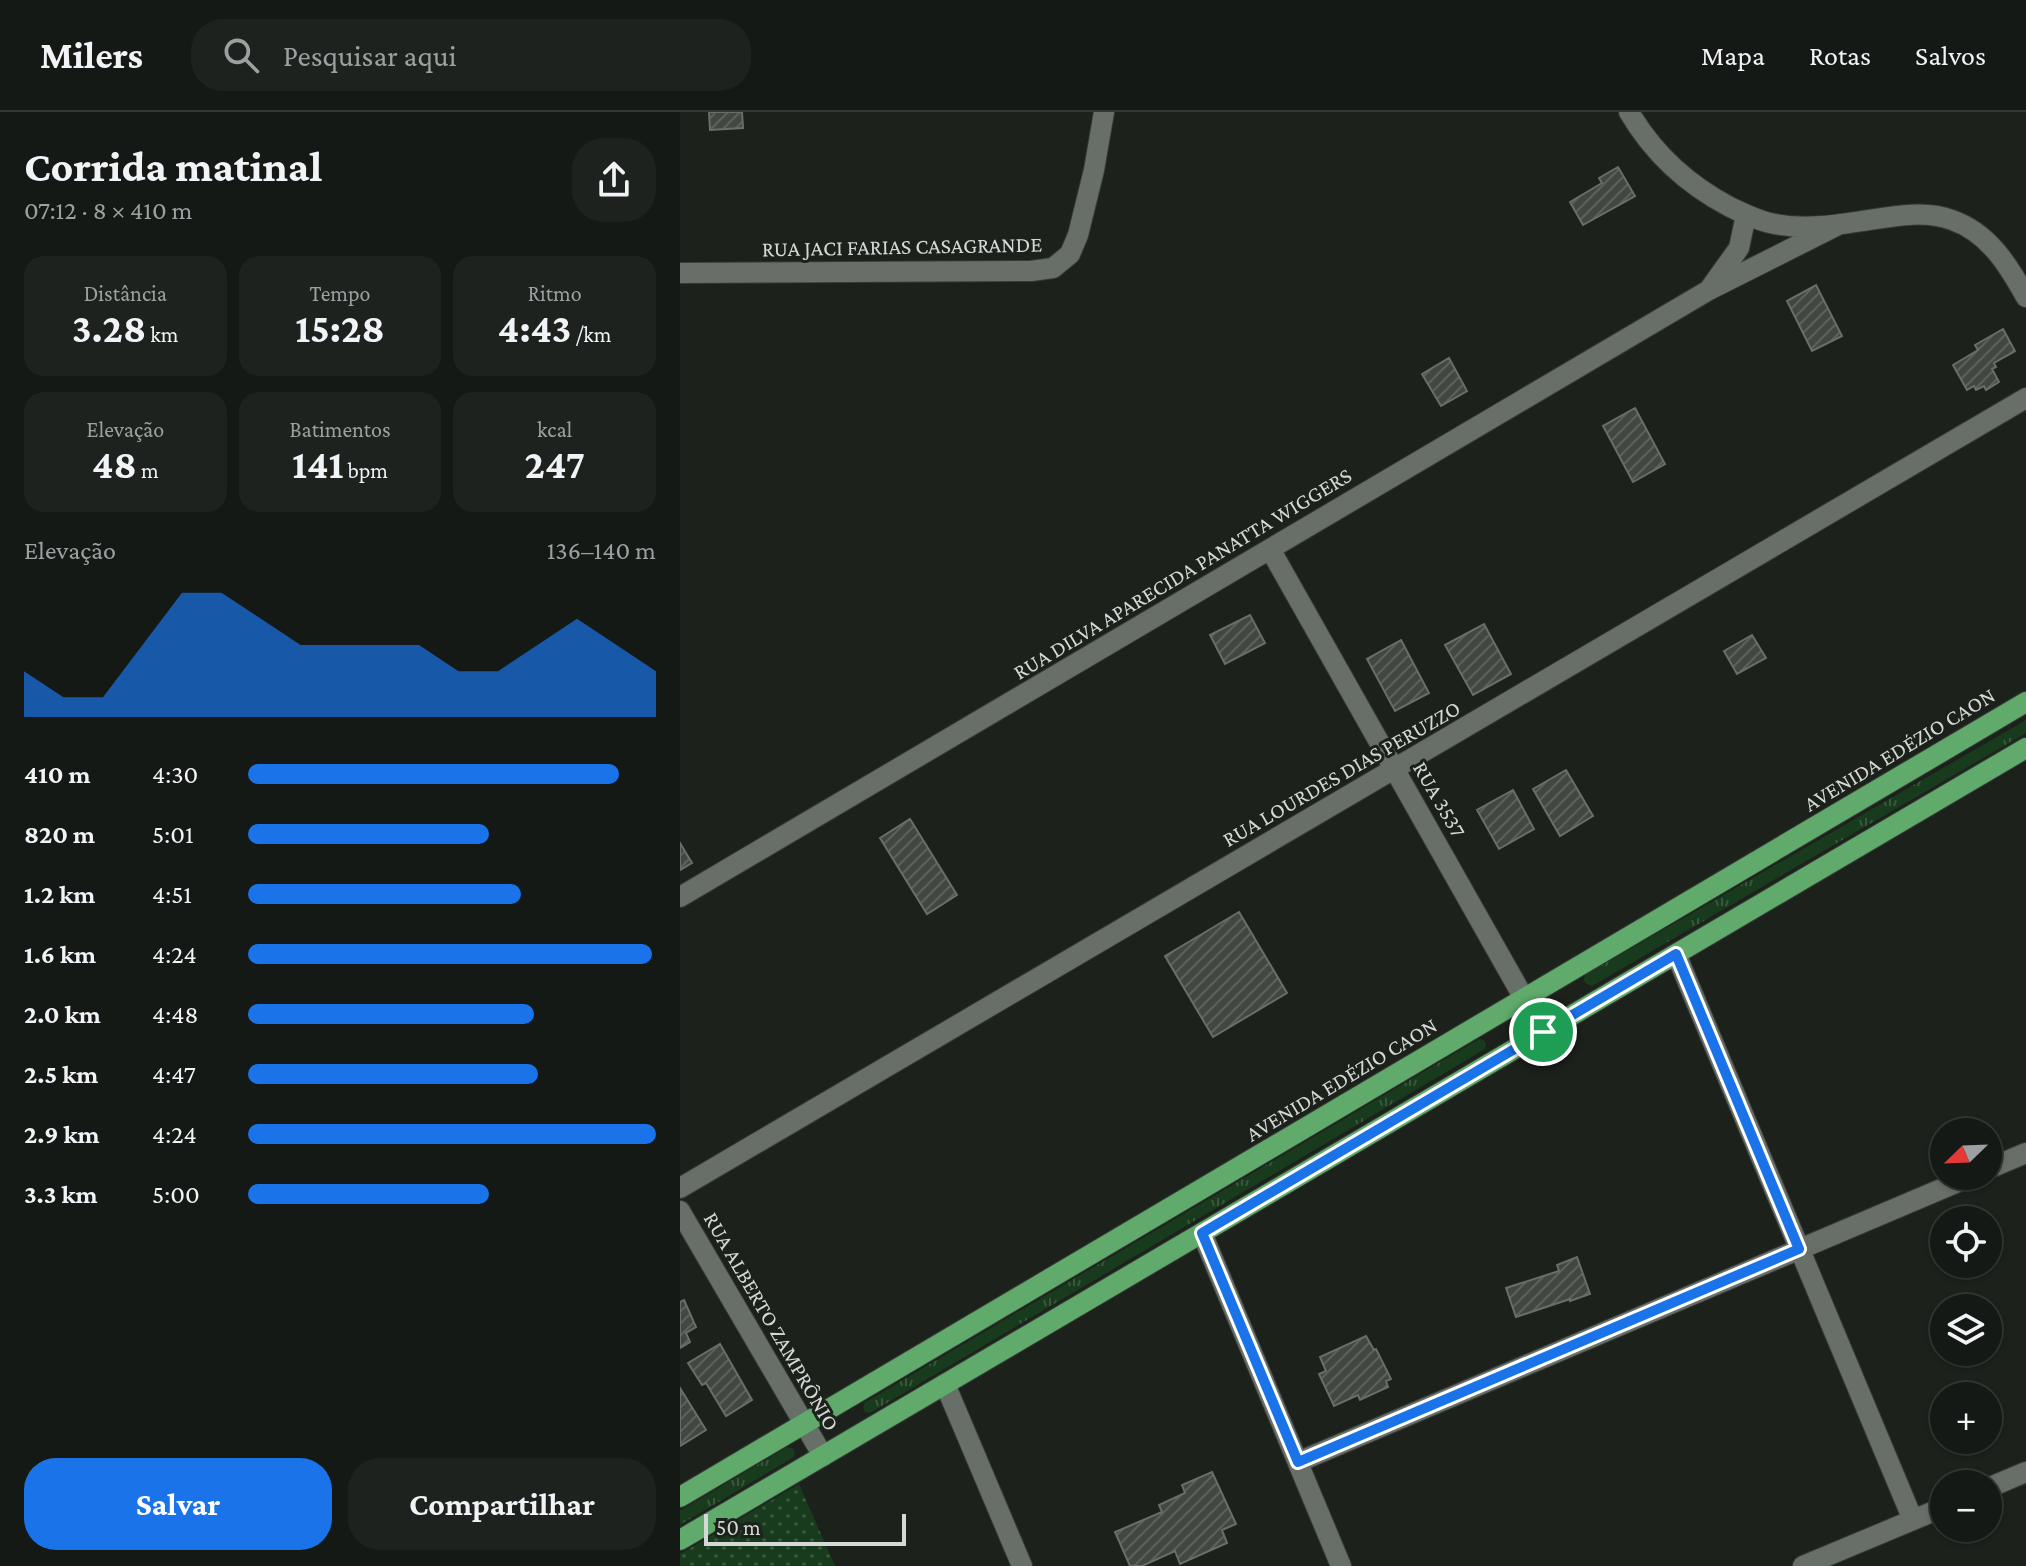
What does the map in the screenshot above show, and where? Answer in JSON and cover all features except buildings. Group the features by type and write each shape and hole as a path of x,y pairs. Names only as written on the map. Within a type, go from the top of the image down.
{"main road":[{"name":"AVENIDA EDÉZIO CAON","path":"680,1497 2026,702"},
{"path":"680,1540 2026,748"}],"street":[{"name":"RUA JACI FARIAS CASAGRANDE","path":"680,273 1031,271 1053,268 1070,254 1078,235 1104,112"},
{"path":"1629,112 1640,131 1670,165 1707,194 1746,215 1767,223 1798,227 1920,214 1951,219 1973,230 1993,246 2026,297"},
{"name":"RUA DILVA APARECIDA PANATTA WIGGERS","path":"1709,290 1739,248 1746,215"},
{"name":"RUA DILVA APARECIDA PANATTA WIGGERS","path":"680,897 1709,290 1840,224"},
{"name":"RUA LOURDES DIAS PERUZZO","path":"680,1188 2026,398"},
{"name":"RUA 3537","path":"1270,549 1543,1032"},
{"path":"1676,954 1913,1520"},
{"path":"2002,1163 2026,1153"},
{"path":"1298,1462 1939,1190"},
{"name":"RUA ALBERTO ZAMPRÔNIO","path":"680,1211 823,1456"},
{"path":"1202,1233 1341,1566"},
{"path":"945,1384 1022,1566"},
{"path":"2002,1482 2026,1472"},
{"path":"1803,1566 1930,1513"}],"green space":[{"path":"2026,720 2026,733 1592,986 1584,980 1585,975"},
{"path":"1479,1039 1484,1040 1485,1049 870,1413 865,1412 864,1403"},
{"path":"787,1447 795,1452 794,1457 680,1525 680,1511"},
{"path":"799,1484 835,1566 680,1566 680,1554"}],"route":[{"path":"1676,954 1799,1249 1298,1462 1202,1233 1543,1032 1676,954"}]}
